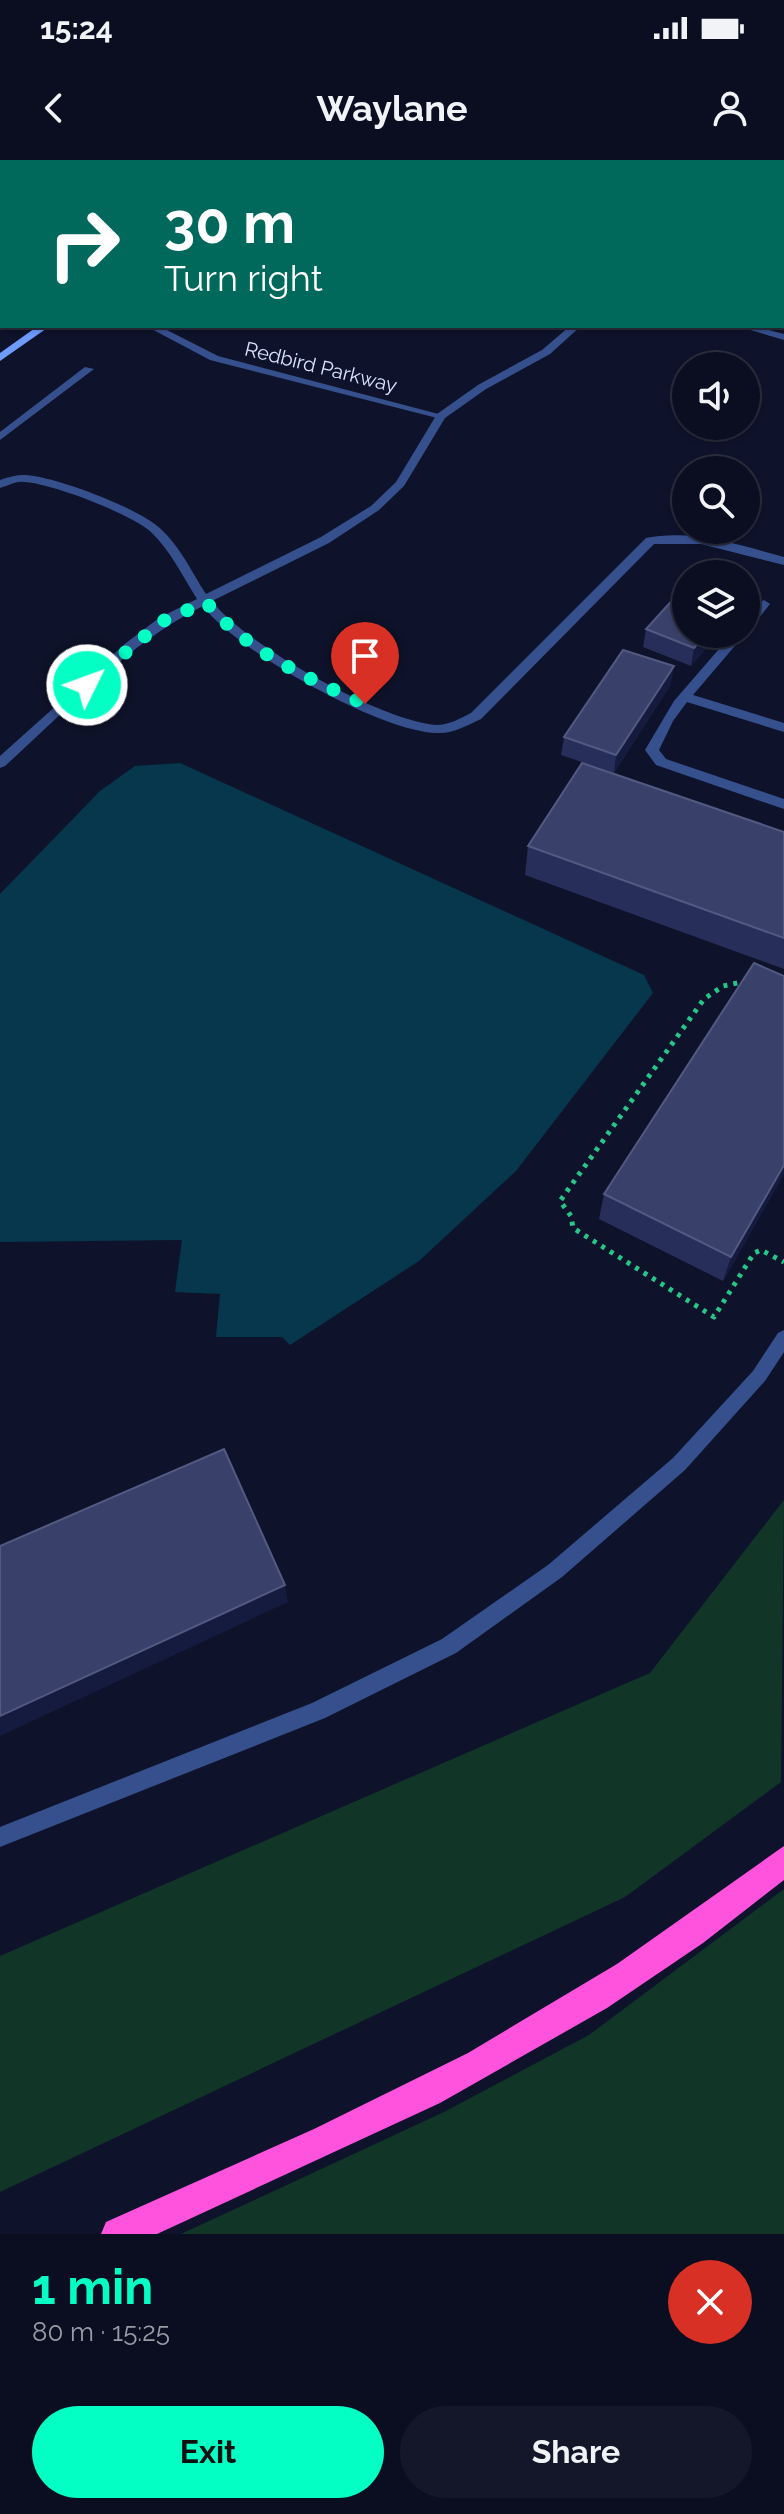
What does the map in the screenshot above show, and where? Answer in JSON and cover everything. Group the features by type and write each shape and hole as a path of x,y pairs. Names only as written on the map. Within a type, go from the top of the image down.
{"highway":[{"path":"118,2234 412,2098 527,2038 641,1968 719,1913 784,1861"}],"main road":[{"path":"0,358 42,328"}],"street":[{"name":"Redbird Parkway","path":"155,328 214,358 441,416"},
{"path":"0,763 130,646 163,621 325,540 375,508 400,484 441,416 482,387 546,352 574,328"},
{"path":"750,328 784,337"},
{"path":"0,437 89,369"},
{"path":"2,479 27,478 54,486 132,516 153,528 221,620 262,651 306,678 394,717 433,729 455,727 476,716 650,541 671,537 706,540 784,561"},
{"path":"760,609 764,604"},
{"path":"727,648 657,736 652,750 661,762 784,804"},
{"path":"686,697 784,728"},
{"path":"0,1837 318,1711 449,1646 555,1571 679,1464 759,1376 784,1338"}],"path":[{"path":"752,981 726,983 701,999 696,1014 560,1201 571,1216 573,1228 714,1317 754,1253 761,1250 784,1262"}],"green space":[{"path":"784,1500 781,1782 625,1897 0,2192 0,1956 650,1673"},
{"path":"784,1889 784,2234 181,2234 444,2112 589,2035"}],"water":[{"path":"180,763 644,975 653,993 516,1171 419,1261 290,1345 282,1337 216,1337 220,1294 175,1292 182,1240 0,1242 0,894 100,791 135,766"}],"building":[{"path":"672,600 672,639 646,629"},
{"path":"623,650 674,666 616,755 564,737"},
{"path":"582,763 784,832 784,938 528,846"},
{"path":"754,963 784,976 784,1165 731,1257 604,1194"},
{"path":"224,1449 285,1585 0,1716 0,1546"}],"route":[{"path":"87,685 163,621 206,602 221,620 262,651 306,678 365,704"}]}
